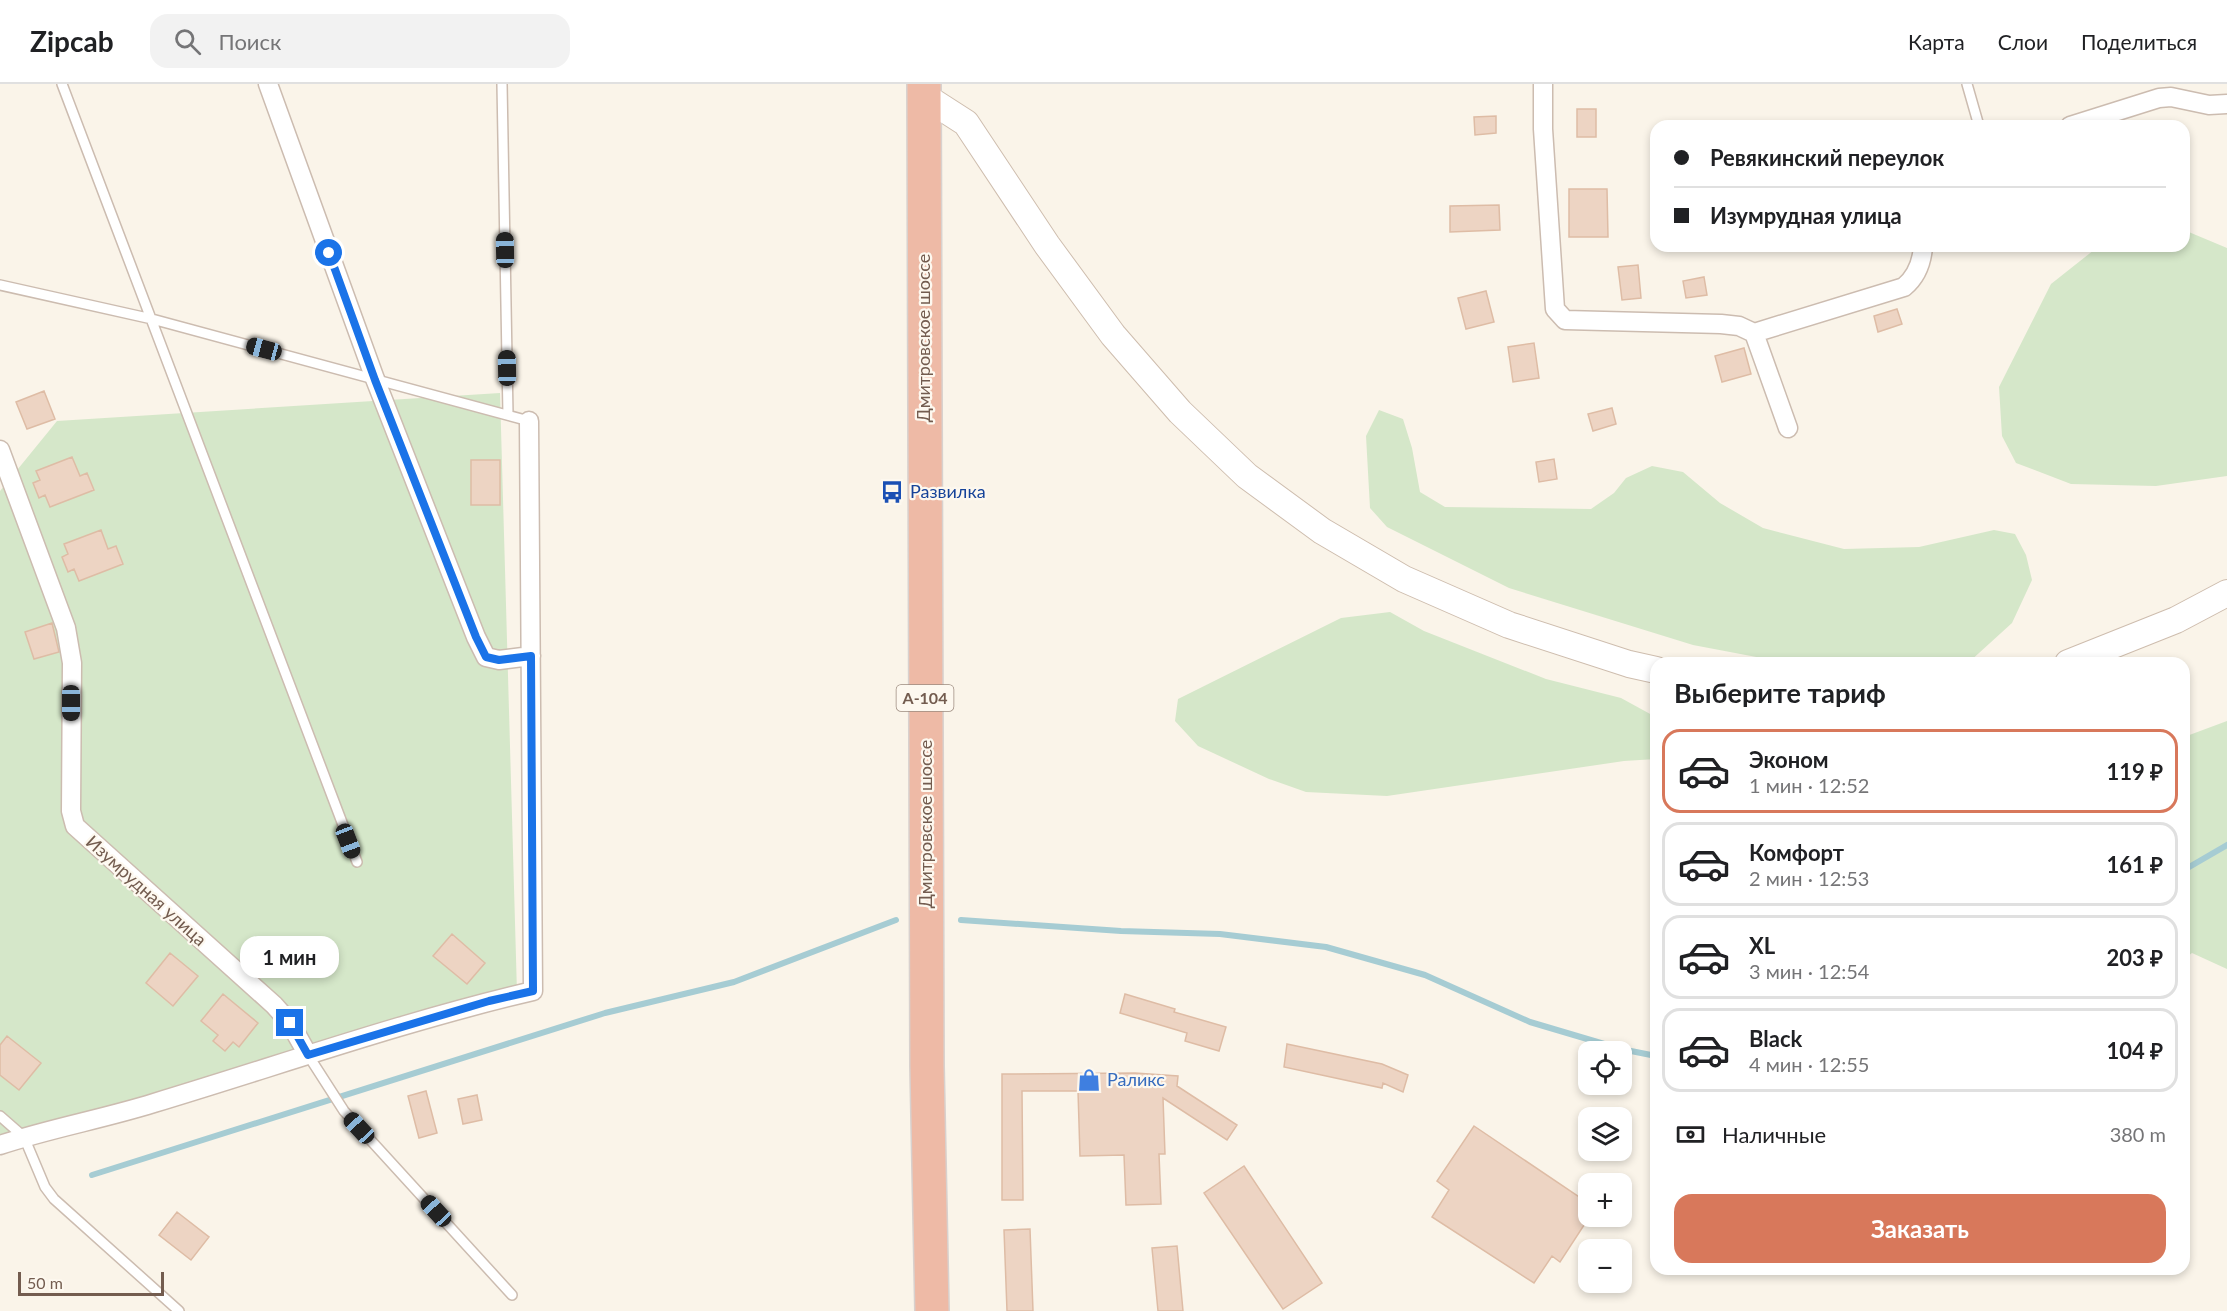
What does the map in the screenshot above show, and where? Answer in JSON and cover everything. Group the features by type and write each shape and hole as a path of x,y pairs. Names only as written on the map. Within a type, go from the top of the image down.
{"highway":[{"name":"Дмитровское шоссе","path":"924,90 927,1054 932,1311"}],"street":[{"path":"268,84 375,380 476,637 486,657 499,660 531,656"},
{"path":"1543,84 1543,129 1555,309 1565,320 1721,324 1739,326 1754,333 1904,287 1912,280 1923,252"},
{"path":"924,90 966,123 1047,245 1113,335 1180,412 1247,476 1322,531 1404,579 1509,625 1650,669"},
{"path":"2089,120 2159,98 2170,97 2209,105 2227,104"},
{"path":"1754,333 1788,428"},
{"path":"0,1144 151,1104 489,1001 533,991 529,421"},
{"name":"Изумрудная улица","path":"0,450 66,628 72,663 71,811 75,826 274,1005 290,1023 308,1055"},
{"path":"2083,657 2176,620 2227,593"}],"lane":[{"path":"62,84 357,862"},
{"path":"502,84 508,416"},
{"path":"1967,84 1977,120"},
{"path":"0,285 152,319 529,421"},
{"path":"308,1055 344,1111 512,1295"},
{"path":"0,1116 24,1137 45,1188 54,1199 179,1311"}],"green space":[{"path":"2190,233 2227,248 2227,476 2156,486 2071,484 2016,463 2002,436 1999,387 2051,284 2091,252 2190,252"},
{"path":"500,393 517,993 190,1101 0,1154 0,491 57,421"},
{"path":"1379,410 1403,419 1412,448 1420,492 1445,507 1591,509 1614,493 1626,478 1652,466 1683,472 1720,503 1763,528 1844,549 1919,547 1994,530 2015,534 2026,555 2032,580 2012,623 1975,657 1756,657 1693,645 1509,588 1387,527 1370,508 1366,436"},
{"path":"1390,612 1424,631 1546,679 1621,698 1650,714 1650,759 1624,761 1387,796 1306,792 1269,779 1198,746 1175,721 1178,699 1341,618"},
{"path":"2227,721 2227,969 2192,953 2190,954 2190,735"}],"building":[{"path":"1577,109 1596,109 1596,137 1577,137"},
{"path":"1496,116 1496,133 1475,135 1474,117"},
{"path":"1569,189 1607,189 1608,237 1569,237"},
{"path":"1499,205 1500,230 1450,232 1450,206"},
{"path":"1638,265 1641,298 1622,300 1618,267"},
{"path":"1704,277 1707,295 1686,298 1683,281"},
{"path":"1486,291 1494,322 1466,329 1458,298"},
{"path":"1897,309 1902,324 1878,332 1874,316"},
{"path":"1534,343 1539,378 1513,382 1508,347"},
{"path":"1744,348 1751,374 1722,382 1715,356"},
{"path":"44,391 55,419 27,429 16,402"},
{"path":"1612,408 1616,424 1593,431 1588,414"},
{"path":"72,457 80,476 87,473 94,490 50,507 45,495 39,498 33,483 40,480 36,471"},
{"path":"1554,459 1557,479 1539,482 1536,462"},
{"path":"471,460 500,460 500,505 471,505"},
{"path":"101,530 108,549 116,546 123,564 79,581 74,569 68,572 62,557 68,554 64,544"},
{"path":"52,623 59,652 34,659 25,632"},
{"path":"452,934 485,963 467,984 433,956"},
{"path":"170,953 198,976 173,1006 146,983"},
{"path":"223,994 258,1023 239,1047 233,1042 225,1051 213,1041 218,1035 201,1021"},
{"path":"1125,994 1175,1009 1174,1012 1226,1027 1219,1051 1185,1041 1187,1033 1120,1013"},
{"path":"7,1036 41,1063 19,1090 0,1075 0,1045"},
{"path":"1287,1044 1382,1064 1408,1075 1403,1092 1383,1083 1382,1088 1284,1067"},
{"path":"1135,1073 1178,1076 1177,1086 1237,1125 1227,1140 1163,1098 1165,1154 1159,1154 1161,1204 1126,1205 1124,1155 1080,1156 1078,1091 1022,1091 1023,1200 1002,1200 1002,1074"},
{"path":"426,1091 437,1133 419,1138 408,1096"},
{"path":"477,1095 482,1120 463,1124 458,1099"},
{"path":"1474,1126 1578,1196 1578,1227 1583,1227 1560,1262 1552,1256 1534,1283 1432,1217 1449,1190 1437,1181"},
{"path":"1244,1166 1322,1283 1283,1309 1204,1193"},
{"path":"177,1212 209,1237 191,1260 159,1235"},
{"path":"1030,1229 1033,1311 1007,1311 1004,1230"},
{"path":"1177,1246 1183,1311 1158,1311 1152,1248"}],"waterway":[{"path":"2190,867 2227,845"},
{"path":"92,1175 605,1013 734,982 896,920"},
{"path":"961,920 1121,931 1220,934 1326,947 1425,975 1530,1022 1621,1049 1650,1055"}],"place":[{"name":"Развилка","path":"892,492"},
{"name":"Раликс","path":"1089,1080"}],"route":[{"path":"290,1023 308,1055 489,1001 533,991 531,656 499,660 486,657 476,637 375,380 329,253"}]}
